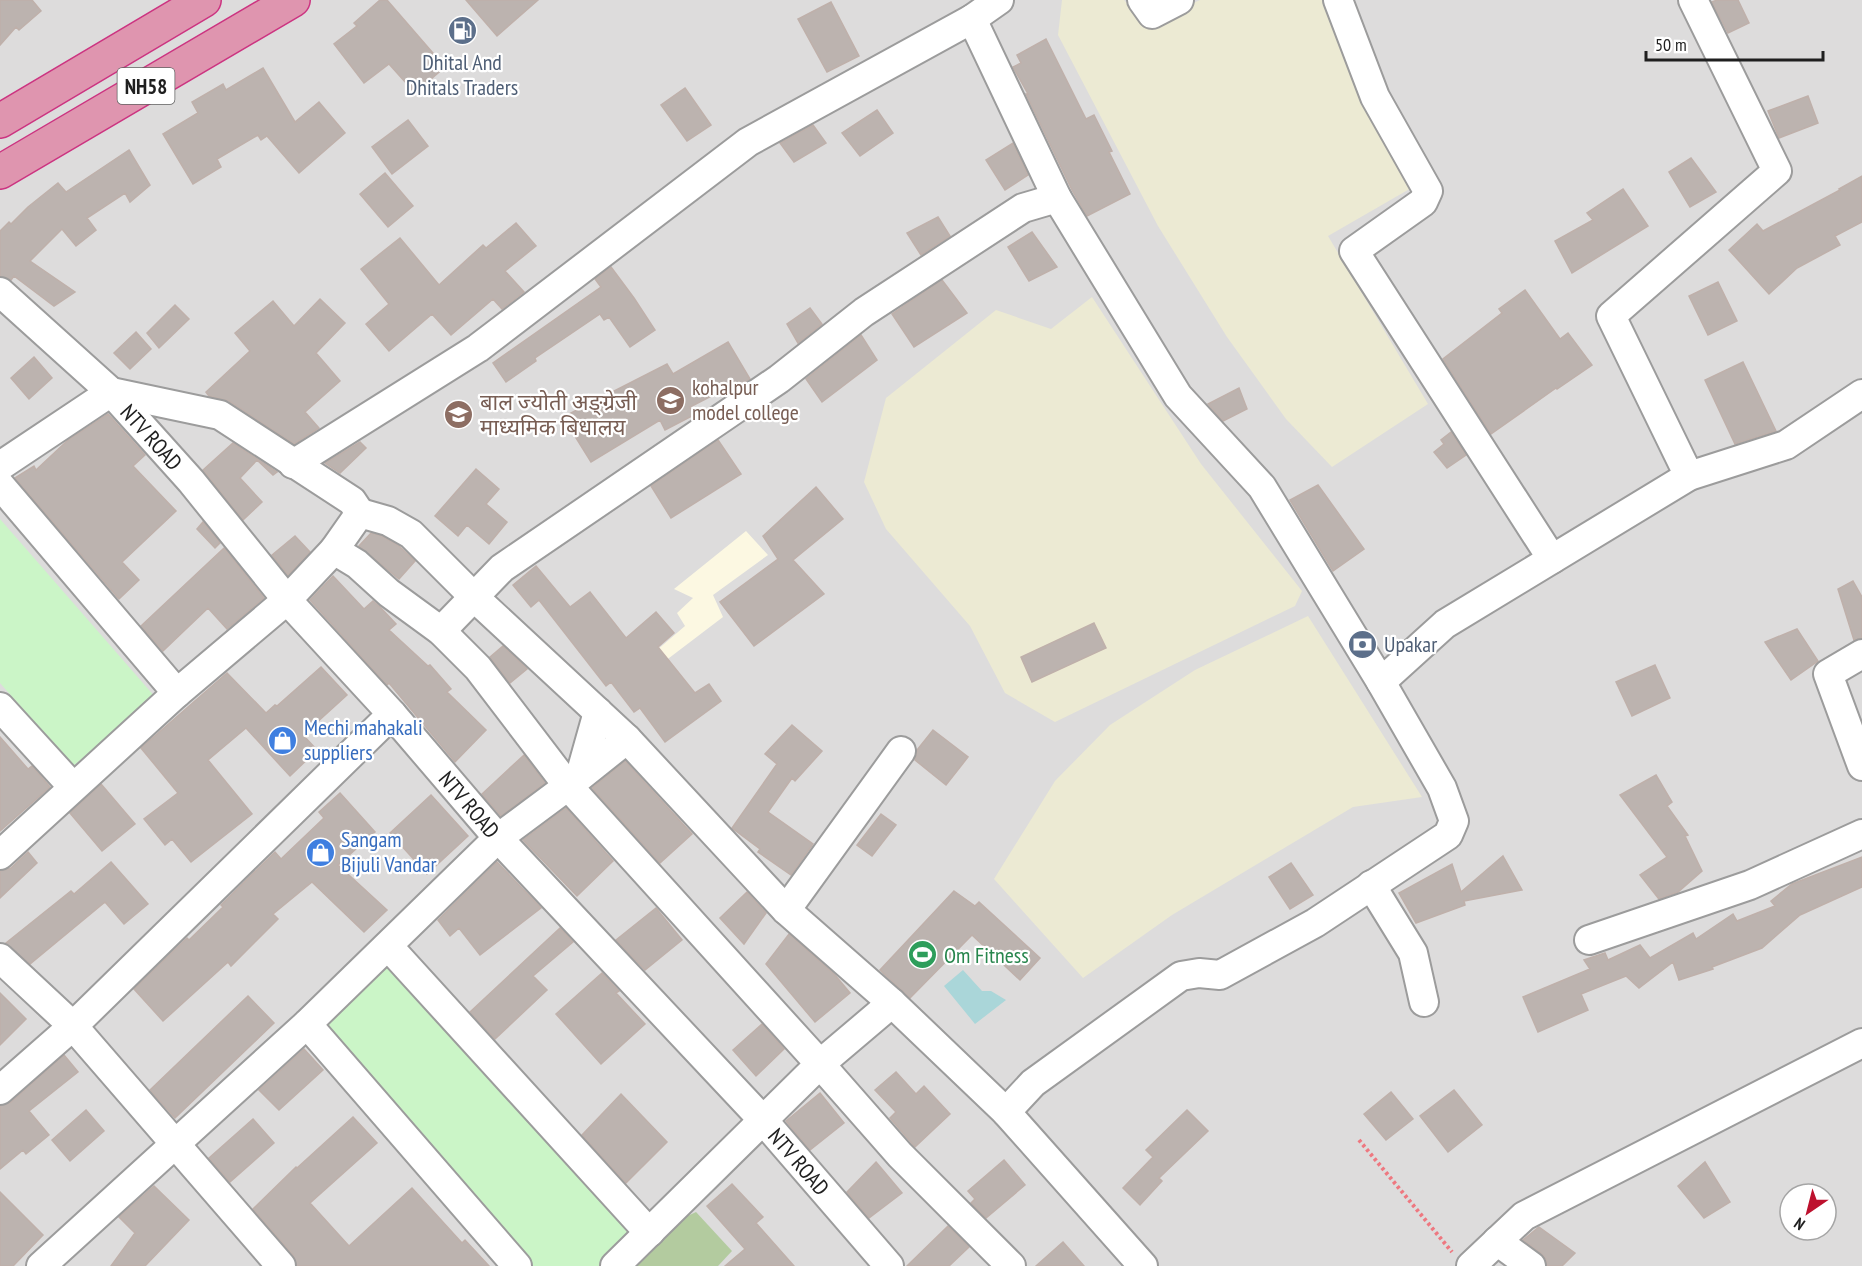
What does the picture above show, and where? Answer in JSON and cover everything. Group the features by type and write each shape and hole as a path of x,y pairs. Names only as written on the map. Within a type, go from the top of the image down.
{"highway":[{"name":"NH58","path":"0,121 204,0"},
{"name":"NH58","path":"0,171 293,0"}],"street":[{"path":"293,464 478,348 748,142 972,19 999,0"},
{"path":"1142,0 1152,14 1179,0"},
{"path":"1338,0 1375,97 1428,191 1423,202 1353,250 1552,559"},
{"path":"1689,476 1611,316 1777,171 1693,0"},
{"path":"972,19 1057,198 1178,396 1262,487 1381,682 1442,788 1454,821 1448,835 1315,923 1220,975 1199,973 1181,976 1033,1083 1006,1112"},
{"path":"441,631 502,568 778,379 864,312 1023,208 1057,198"},
{"name":"NTV ROAD","path":"0,292 111,392 191,481 287,600 392,714 498,838 762,1119 882,1264"},
{"path":"0,466 111,392 220,415 352,501 360,513 388,521 411,534 475,598 627,739 786,910 892,1003 1006,1112 1143,1266"},
{"path":"1381,682 1444,624 1689,476 1786,446 1862,394"},
{"path":"0,485 177,693"},
{"path":"0,855 177,693 287,600 334,550 360,513"},
{"path":"334,550 357,564 389,593 441,631 478,668 908,1164 1011,1266"},
{"path":"1862,654 1828,674 1862,766"},
{"path":"0,707 73,788"},
{"path":"574,781 598,712"},
{"path":"0,1090 73,1026 392,714"},
{"path":"44,1265 307,1024 498,838 627,739"},
{"path":"786,910 901,752"},
{"path":"1589,940 1750,885 1862,834"},
{"path":"1371,885 1413,952 1425,1002"},
{"path":"388,946 650,1232"},
{"path":"0,958 73,1026 281,1266"},
{"path":"615,1266 762,1119 820,1064 892,1003"},
{"path":"307,1024 517,1266"},
{"path":"1464,1262 1497,1241 1524,1216 1862,1043"},
{"path":"1497,1241 1532,1266"}],"path":[{"path":"1359,1140 1464,1262"}],"shaded area":[{"path":"0,0 1862,0 1862,1266 0,1266"},
{"path":"1062,0 1124,0 1146,25 1200,0 1324,0 1413,187 1328,236 1428,404 1332,467 1286,419 1227,337 1158,226 1058,35"},
{"path":"1092,297 1201,464 1302,591 1295,606 1055,722 1005,693 970,626 886,529 864,482 886,398 996,310 1051,329"},
{"path":"746,531 768,555 713,595 723,617 627,690 622,680 685,626 677,613 693,598 674,589"},
{"path":"1308,616 1422,797 1353,807 1172,915 1083,978 994,879 1055,781 1110,725 1195,670"}],"green space":[{"path":"0,519 156,698 73,766 0,683"},
{"path":"386,953 644,1227 604,1266 522,1266 314,1024"},
{"path":"696,1212 732,1251 718,1266 622,1266 664,1227"}],"water":[{"path":"963,970 982,991 991,991 1006,1000 975,1024 944,986"}],"building":[{"path":"0,0 32,0 41,11 19,30 16,27 0,45"},
{"path":"380,0 387,0 445,67 415,93 389,64 364,83 334,44 357,26 354,23"},
{"path":"466,0 538,0 497,36"},
{"path":"1738,0 1749,23 1728,33 1712,2"},
{"path":"831,2 859,56 827,72 798,19"},
{"path":"1046,39 1086,119 1094,115 1130,194 1087,216 1072,190 1026,94 1028,94 1013,67 1021,63 1017,55"},
{"path":"263,68 295,122 319,102 345,133 299,173 267,136 261,140 258,135 217,159 221,167 193,184 163,134 198,113 192,102 223,84 226,90"},
{"path":"685,88 711,125 687,141 661,105"},
{"path":"1808,96 1818,123 1779,138 1768,111"},
{"path":"877,110 893,133 860,156 842,133"},
{"path":"408,120 428,146 392,174 372,147"},
{"path":"813,125 826,143 794,162 780,143"},
{"path":"1013,143 1028,175 1005,190 986,160"},
{"path":"129,150 150,185 130,202 125,193 87,218 96,230 76,246 62,229 30,261 75,292 54,306 14,276 11,280 0,276 0,231 9,222 11,224 58,183 66,192"},
{"path":"1691,158 1716,192 1690,207 1669,172"},
{"path":"385,173 413,206 388,227 360,194"},
{"path":"1862,176 1862,222 1835,236 1840,245 1797,268 1769,294 1729,250 1757,224 1763,231"},
{"path":"1623,189 1648,226 1572,273 1555,241 1593,220 1587,213"},
{"path":"938,217 950,236 921,255 907,233"},
{"path":"516,223 536,246 505,271 524,292 502,309 493,299 451,335 432,314 389,351 366,324 389,304 361,269 400,238 439,285 483,245 486,248"},
{"path":"1032,232 1057,267 1029,281 1008,247"},
{"path":"611,267 655,330 630,347 609,317 604,320 600,314 535,358 536,361 506,382 493,363 601,287 595,279"},
{"path":"942,280 967,313 914,347 892,314"},
{"path":"1718,282 1737,321 1708,335 1689,296"},
{"path":"1525,290 1560,339 1568,333 1592,365 1491,434 1443,359 1502,313 1499,309"},
{"path":"320,299 345,323 316,353 340,381 305,412 319,428 294,444 229,401 209,396 206,392 250,351 235,333 273,301 294,326"},
{"path":"175,305 189,319 159,348 147,333"},
{"path":"810,308 822,324 798,343 787,324"},
{"path":"136,332 151,349 130,369 114,353"},
{"path":"861,335 877,360 822,402 806,379"},
{"path":"728,342 750,379 723,395 721,391 690,407 694,415 665,430 660,420 591,462 563,417 667,364 673,374"},
{"path":"34,357 52,378 29,399 11,378"},
{"path":"1743,362 1776,431 1735,444 1705,380"},
{"path":"1239,388 1247,409 1223,421 1208,404"},
{"path":"108,414 145,455 133,466 176,511 122,562 139,580 119,599 15,478 34,466 36,470 68,440"},
{"path":"1451,432 1466,455 1447,468 1434,452 1444,444 1441,440"},
{"path":"718,440 741,474 671,518 651,486"},
{"path":"360,442 366,448 340,473 325,463"},
{"path":"233,443 277,472 273,475 257,460 240,478 262,502 243,520 203,470"},
{"path":"476,469 499,489 486,504 507,522 489,544 467,525 458,536 435,516"},
{"path":"1318,485 1364,549 1333,571 1290,500"},
{"path":"816,487 843,519 793,560 824,594 754,646 720,602 778,559 763,536"},
{"path":"203,522 220,543 215,548 197,529"},
{"path":"371,533 382,536 399,546 415,561 399,579 359,546"},
{"path":"295,536 310,552 288,575 272,555"},
{"path":"224,548 264,598 227,629 208,608 163,651 141,626"},
{"path":"536,566 570,607 590,592 626,638 656,612 674,633 658,647 695,693 709,684 721,701 665,742 640,708 634,712 611,682 606,686 539,600 531,607 513,585"},
{"path":"333,576 364,609 373,601 381,608 396,624 389,630 428,666 430,665 451,689 447,692 486,730 455,762 389,683 387,685 310,600"},
{"path":"1853,581 1862,597 1862,638 1854,640 1838,589"},
{"path":"1094,623 1106,648 1032,682 1021,657"},
{"path":"1797,629 1818,661 1791,680 1765,642"},
{"path":"503,646 527,669 510,683 490,657"},
{"path":"1655,665 1670,698 1632,716 1616,682"},
{"path":"321,667 347,695 303,735 317,750 290,776 246,728 208,760 252,814 191,862 172,839 165,845 144,819 178,793 141,748 227,673 266,713"},
{"path":"792,725 822,751 795,781 792,778 768,812 813,844 791,875 758,852 760,849 732,828 777,764 765,754"},
{"path":"933,730 968,757 946,785 915,760 917,750"},
{"path":"0,737 28,769 32,766 50,787 0,831"},
{"path":"524,755 545,783 501,816 482,794"},
{"path":"625,761 692,834 660,863 592,788"},
{"path":"1656,775 1672,802 1667,806 1688,835 1685,836 1702,871 1678,892 1659,899 1640,875 1667,857 1620,795"},
{"path":"101,784 135,824 102,851 70,813"},
{"path":"340,793 375,832 338,865 387,910 364,932 312,882 273,914 278,919 231,966 228,962 163,1021 134,989 223,907 221,905 275,852 281,859 324,818 319,812"},
{"path":"431,795 468,836 427,874 390,833"},
{"path":"566,808 613,861 577,896 523,840"},
{"path":"881,814 896,825 872,856 857,845"},
{"path":"28,852 37,863 0,898 0,871 11,868"},
{"path":"1503,856 1522,890 1464,901 1465,905 1416,923 1399,893 1452,864 1461,892"},
{"path":"1862,857 1862,887 1800,915 1762,948 1712,967 1713,969 1679,980 1673,962 1639,988 1626,976 1581,994 1588,1010 1538,1032 1523,997 1590,969 1584,960 1605,953 1608,960 1640,945 1650,958 1693,933 1696,939 1733,914 1737,921 1775,906 1771,901 1792,884"},
{"path":"111,862 148,904 124,924 105,902 30,964 6,943 71,891 74,894"},
{"path":"497,862 541,908 480,955 459,928 450,936 438,920"},
{"path":"1291,863 1313,895 1290,909 1269,877"},
{"name":"Om Fitness","path":"954,891 975,906 979,902 1040,958 1020,980 972,935 910,998 880,970"},
{"path":"747,892 766,913 744,944 720,918"},
{"path":"656,908 682,940 645,970 616,940"},
{"path":"560,928 573,942 533,976 547,990 495,1039 470,1012"},
{"path":"789,934 835,975 850,993 815,1022 766,964"},
{"path":"602,973 619,991 616,993 645,1024 601,1064 556,1014"},
{"path":"0,993 26,1019 0,1045"},
{"path":"248,996 274,1023 175,1118 150,1090"},
{"path":"762,1024 784,1049 756,1076 733,1050"},
{"path":"304,1049 323,1070 279,1110 259,1090"},
{"path":"64,1055 78,1072 29,1111 49,1135 26,1154 23,1150 0,1169 0,1106 11,1102"},
{"path":"896,1072 916,1094 924,1086 950,1114 915,1147 890,1118 896,1112 875,1090"},
{"path":"1454,1090 1482,1125 1448,1152 1420,1116"},
{"path":"1391,1092 1413,1119 1386,1140 1364,1114"},
{"path":"820,1093 844,1123 810,1150 786,1121"},
{"path":"621,1094 667,1142 626,1183 582,1135"},
{"path":"86,1110 104,1131 70,1161 52,1140"},
{"path":"1187,1110 1208,1131 1159,1178 1162,1181 1140,1205 1123,1188 1153,1157 1146,1150"},
{"path":"353,1117 377,1143 310,1203 349,1246 412,1188 462,1243 465,1240 489,1266 297,1266 293,1255 253,1209"},
{"path":"253,1119 274,1143 230,1182 209,1158"},
{"path":"1004,1160 1025,1185 986,1218 971,1203 975,1199 968,1191"},
{"path":"876,1162 902,1193 869,1218 847,1192"},
{"path":"1705,1162 1730,1202 1704,1218 1678,1186"},
{"path":"732,1184 763,1217 756,1223 794,1266 725,1266 745,1249 707,1206"},
{"path":"154,1186 189,1220 145,1266 111,1266 135,1233 119,1217"},
{"path":"0,1192 43,1235 13,1266 0,1266"},
{"path":"948,1226 969,1247 949,1266 907,1266"},
{"path":"1539,1227 1575,1253 1562,1266 1547,1266 1546,1259 1541,1253 1523,1240"},
{"path":"1063,1242 1084,1266 1036,1266"}],"place":[{"name":"Dhital And Dhitals Traders","path":"462,30"},
{"name":"kohalpur model college","path":"671,400"},
{"name":"बाल ज्योती अङ्ग्रेजी माध्यमिक बिधालय","path":"459,415"},
{"name":"Upakar","path":"1363,644"},
{"name":"Mechi mahakali suppliers","path":"283,740"},
{"name":"Sangam Bijuli Vandar","path":"320,852"},
{"name":"Om Fitness","path":"923,955"}]}
